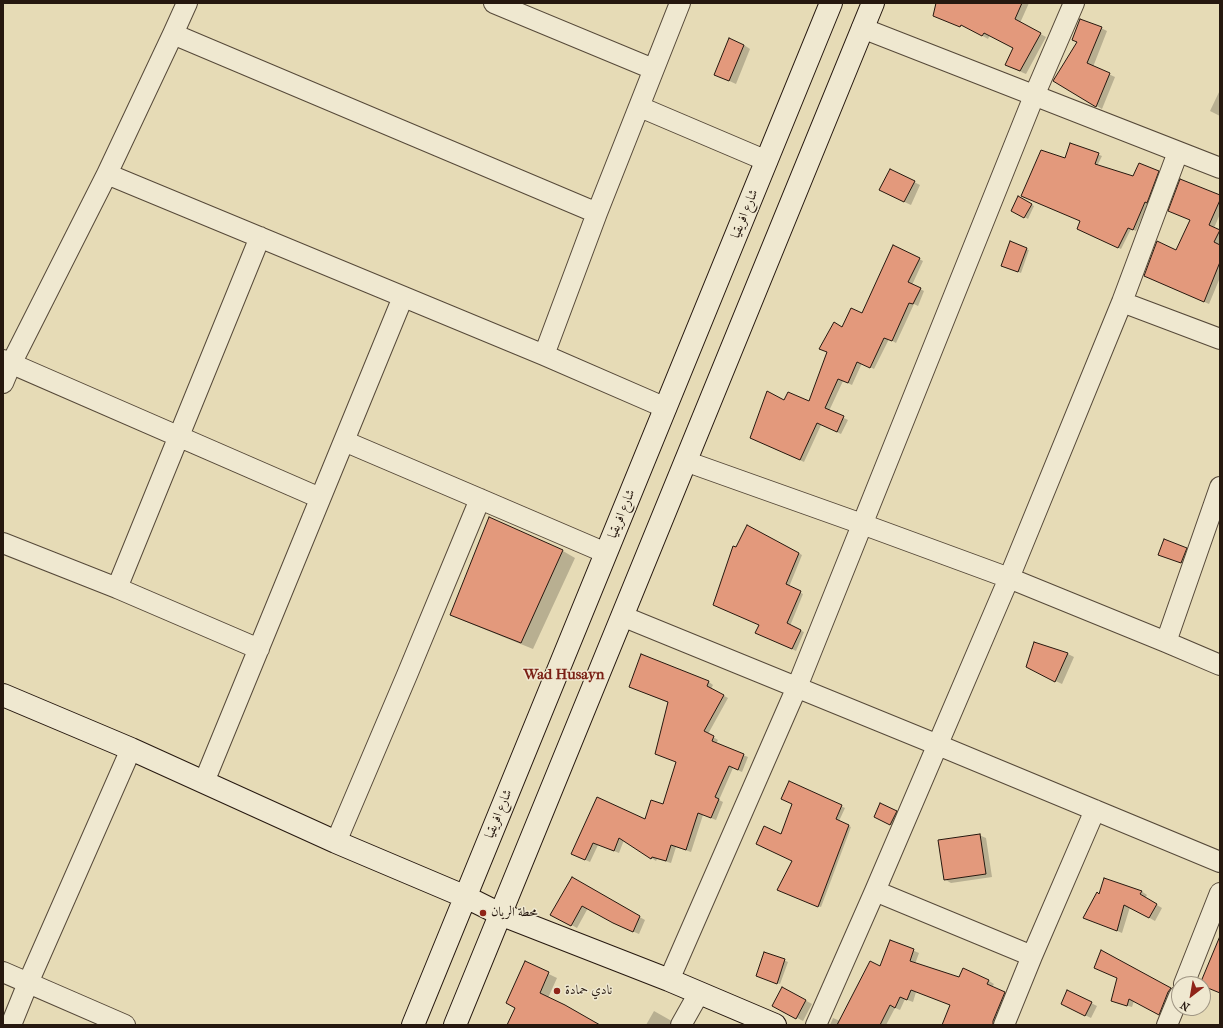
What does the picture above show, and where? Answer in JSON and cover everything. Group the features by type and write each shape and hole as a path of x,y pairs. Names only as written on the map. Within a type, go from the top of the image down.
{"street":[{"path":"3,383 7,362 107,174 187,3"},
{"path":"494,3 653,69"},
{"path":"544,355 597,213 680,3"},
{"name":"شارع افريقيا","path":"413,1025 831,3"},
{"path":"455,1025 873,3"},
{"path":"669,980 797,687 1034,96 1074,3"},
{"path":"862,28 1220,168"},
{"path":"173,34 597,213"},
{"path":"640,107 767,161"},
{"path":"816,1025 1009,578 1122,302 1178,152"},
{"path":"107,174 544,355 666,408"},
{"path":"116,588 260,237"},
{"path":"204,782 403,297"},
{"path":"1122,302 1220,338"},
{"path":"7,362 320,498"},
{"path":"344,441 606,553"},
{"path":"686,461 1009,578 1220,665"},
{"path":"1166,642 1220,487"},
{"path":"336,842 480,499"},
{"path":"3,543 116,588 259,649"},
{"path":"622,616 1220,862"},
{"path":"3,695 131,749 336,842 466,897 500,914 669,980 775,1025"},
{"path":"11,1025 131,749"},
{"path":"1004,1025 1095,810"},
{"path":"875,891 1032,956"},
{"path":"1187,976 1220,893"},
{"path":"3,972 125,1025"},
{"path":"681,1025 699,993"},
{"path":"1167,1025 1171,1015"}],"building":[{"path":"936,3 1022,3 1015,19 1041,33 1020,71 1005,65 1013,48 984,33 982,36 961,25 960,27 933,16"},
{"path":"1080,19 1102,27 1087,63 1110,73 1096,107 1053,81 1077,42 1072,40"},
{"path":"729,38 744,45 729,81 714,75"},
{"path":"1070,143 1099,153 1095,164 1133,176 1139,163 1159,171 1147,203 1145,202 1133,230 1128,228 1118,248 1077,229 1080,221 1021,196 1041,150 1065,158"},
{"path":"890,169 915,181 904,202 879,190"},
{"path":"1180,179 1220,195 1220,200 1209,225 1220,230 1214,242 1220,245 1220,262 1204,302 1144,276 1157,241 1176,250 1190,220 1168,211"},
{"path":"1018,196 1032,204 1024,218 1011,211"},
{"path":"1010,241 1027,248 1018,272 1001,266"},
{"path":"893,245 920,258 908,282 921,288 913,304 909,303 892,341 884,338 870,368 857,362 848,383 838,379 825,408 844,416 837,432 817,423 800,460 750,438 767,391 784,400 788,392 809,401 827,352 819,349 834,322 842,327 851,308 862,313"},
{"path":"489,517 563,550 521,643 450,615"},
{"path":"747,525 799,553 786,584 801,591 787,623 801,630 792,649 755,633 759,625 713,605 733,546 736,547"},
{"path":"1164,539 1187,548 1181,563 1158,555"},
{"path":"1034,642 1068,653 1055,682 1026,667"},
{"path":"641,654 709,681 707,686 724,695 704,731 714,736 712,741 744,754 738,770 729,766 715,797 719,799 711,818 698,813 686,850 671,845 666,861 652,857 651,859 619,838 614,851 593,843 585,860 571,854 597,797 645,819 651,800 663,804 676,762 655,754 668,702 629,687"},
{"path":"789,781 842,805 836,819 849,825 818,907 777,890 792,861 756,844 764,826 781,834 792,804 781,799"},
{"path":"880,803 897,811 890,825 874,817"},
{"path":"980,834 986,874 944,880 938,840"},
{"path":"572,877 640,916 633,932 582,906 571,926 550,915"},
{"path":"1104,878 1142,891 1140,894 1157,904 1149,918 1124,905 1117,931 1083,918 1097,892 1099,894"},
{"path":"1220,936 1220,993 1211,989 1211,976 1203,976"},
{"path":"890,940 914,949 910,961 959,977 963,968 989,980 987,984 1005,992 993,1021 993,1025 942,1025 950,1005 911,990 907,1000 900,997 895,1008 890,1005 880,1025 837,1025 870,961 880,966"},
{"path":"1101,950 1171,988 1159,1015 1129,999 1127,1006 1111,1001 1117,978 1094,968"},
{"path":"764,952 785,959 777,984 756,976"},
{"path":"525,961 549,972 540,993 600,1025 507,1025 515,1008 506,1003"},
{"path":"782,987 806,1000 796,1019 772,1006"},
{"path":"1067,990 1092,1002 1085,1016 1061,1004"}],"place":[{"name":"محطة الريان","path":"483,913"},
{"name":"نادي حمادة","path":"557,991"}],"district":[{"name":"Wad Husayn","path":"564,675"}]}
